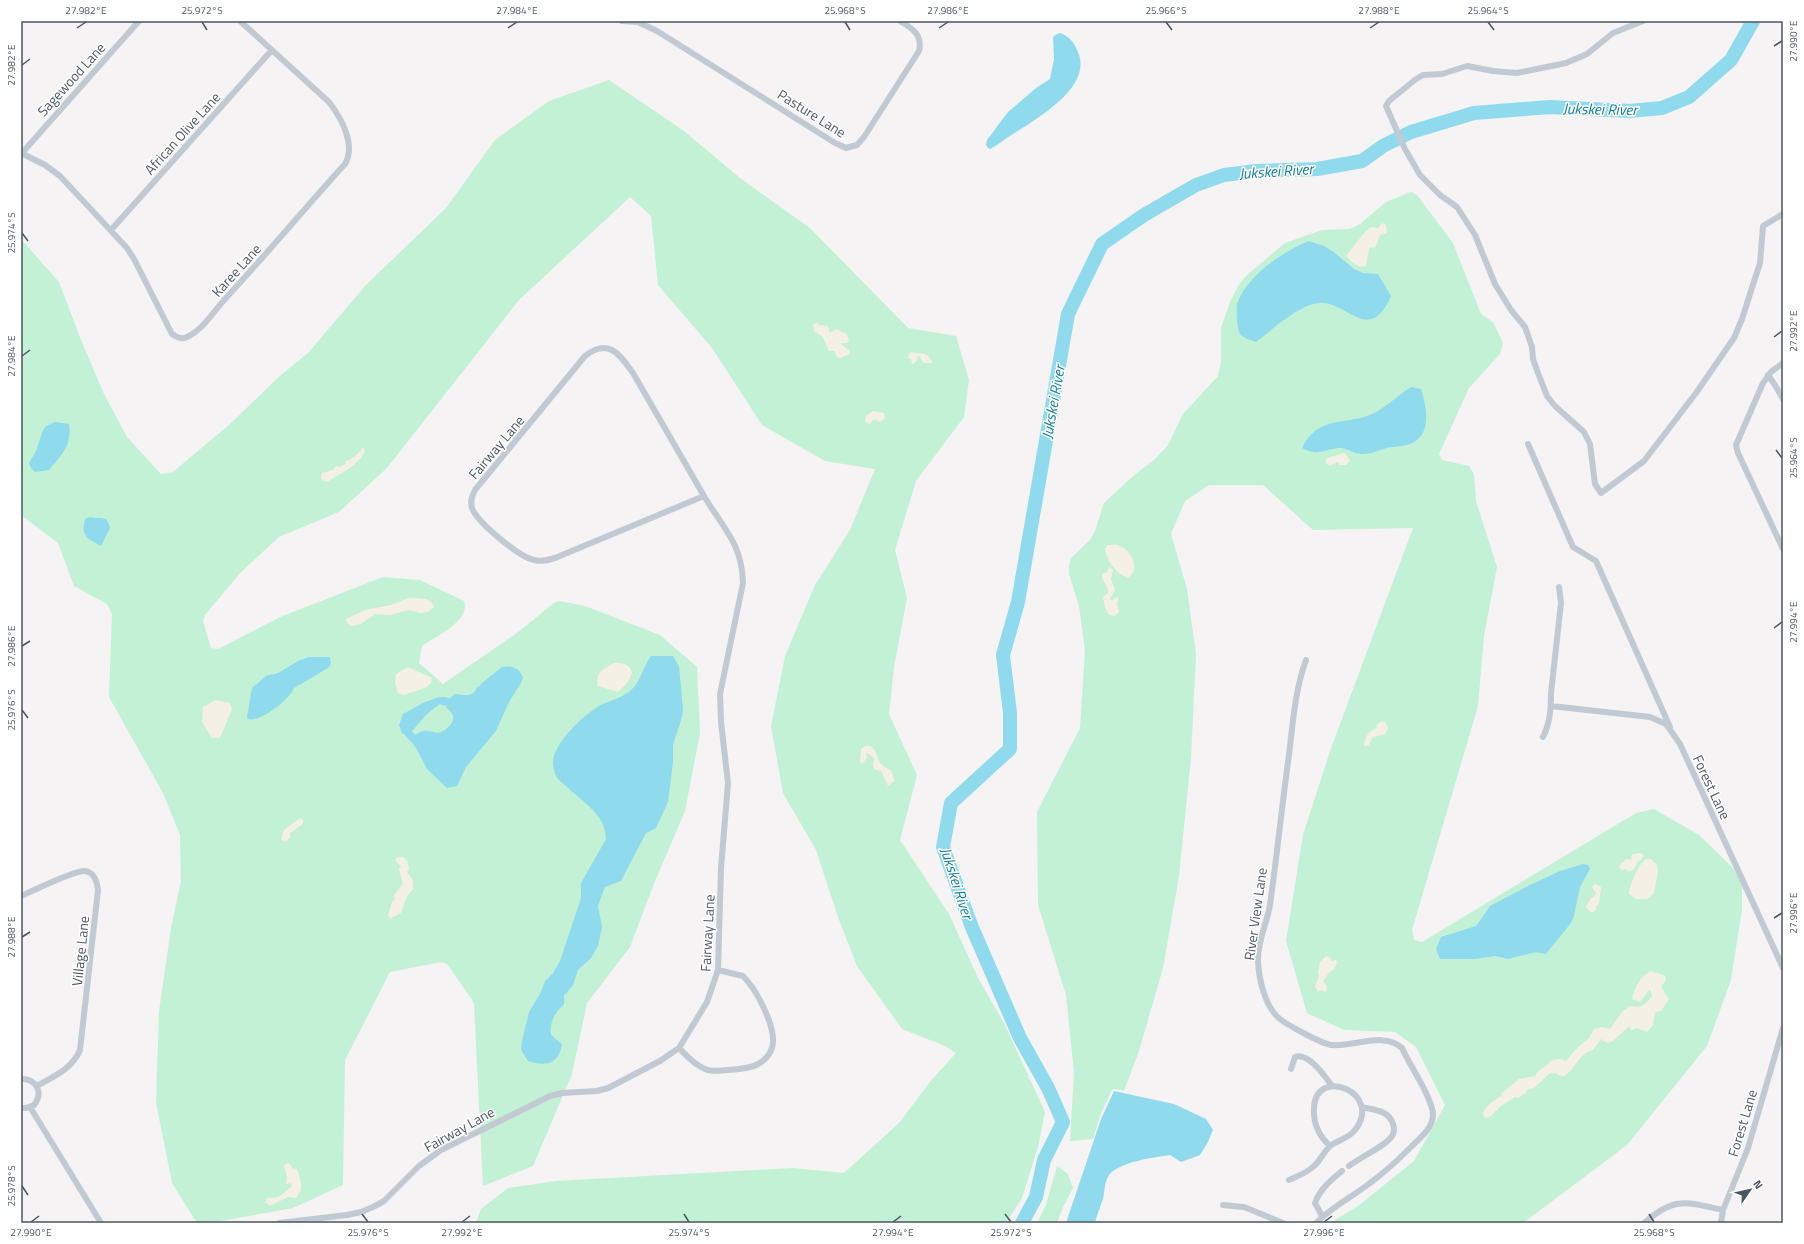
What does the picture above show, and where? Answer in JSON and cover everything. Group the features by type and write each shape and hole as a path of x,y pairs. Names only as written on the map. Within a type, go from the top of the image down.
{"street":[{"name":"Sagewood Lane","path":"21,153 139,21"},
{"name":"Karee Lane","path":"21,153 54,170 111,230 134,259 172,334 182,338 193,334 345,164 350,154 349,141 337,114 329,102 271,51 240,21"},
{"name":"Pasture Lane","path":"622,21 638,22 653,29 835,143 846,148 858,144 864,137 919,51 921,45 918,35 911,28 900,21"},
{"path":"1643,21 1613,33 1587,54 1566,63 1517,73 1493,71 1467,66 1442,74 1423,75 1389,101 1386,106 1389,117 1420,176 1440,195 1457,207 1475,235 1495,284 1511,310 1525,327 1532,347 1533,359 1547,396 1555,406 1584,432 1590,444 1595,484 1601,492 1644,461 1696,393 1734,338 1742,319 1760,263 1764,226 1783,214"},
{"name":"African Olive Lane","path":"111,230 271,51"},
{"name":"Fairway Lane","path":"279,1223 361,1212 384,1201 419,1166 441,1150 550,1096 562,1093 597,1091 608,1088 660,1061 679,1048 707,1002 718,970 721,868 728,783 720,722 720,694 742,590 742,572 737,548 704,496 623,359 615,351 601,348 590,352 580,362 529,427 475,490 471,503 474,512 480,521 515,550 532,560 543,561 555,558 704,496"},
{"path":"1783,363 1768,376 1739,436 1736,448 1783,548"},
{"path":"1768,376 1783,399"},
{"path":"1528,444 1573,547 1596,561 1672,732"},
{"path":"1543,737 1549,722 1551,706 1551,693 1561,604 1559,587"},
{"name":"River View Lane","path":"1306,660 1296,698 1270,905 1259,952 1259,969 1265,994 1279,1018 1326,1043 1343,1044 1387,1040 1398,1045 1402,1048 1426,1094 1433,1114 1432,1124 1400,1159 1370,1184 1322,1216 1316,1223"},
{"name":"Forest Lane","path":"1551,706 1650,717 1663,722 1672,732 1680,744 1783,968"},
{"name":"Village Lane","path":"21,896 72,874 85,871 90,873 95,878 98,890 80,1050 72,1064 37,1086"},
{"path":"679,1048 698,1065 711,1070 749,1068 760,1064 769,1054 773,1044 772,1031 762,1005 753,989 743,976 718,970"},
{"name":"Forest Lane","path":"1721,1223 1723,1210 1748,1148 1783,1028"},
{"path":"1289,1180 1314,1166 1330,1146 1354,1131 1362,1108 1350,1090 1332,1086 1313,1063 1301,1057 1294,1057 1291,1070"},
{"path":"21,1079 30,1080 37,1086 38,1098 30,1107 21,1108"},
{"path":"1330,1146 1324,1140 1316,1127 1314,1107 1316,1097 1319,1093 1332,1086"},
{"path":"30,1107 101,1223"},
{"path":"1349,1166 1385,1142 1392,1136 1394,1128 1393,1121 1386,1114 1362,1108"},
{"path":"1322,1216 1315,1203 1317,1196 1327,1184 1342,1171"},
{"path":"1644,1223 1666,1207 1679,1202 1723,1210"},
{"path":"1223,1205 1244,1207 1283,1223"}],"green space":[{"path":"609,80 684,131 740,178 810,228 908,328 956,336 969,380 964,417 916,481 895,550 907,598 894,667 889,714 917,775 900,840 949,914 978,978 1005,1025 1045,1112 1038,1147 1022,1198 1006,1223 476,1223 481,1209 508,1188 556,1181 793,1168 844,1173 900,1122 929,1083 956,1053 945,1046 902,1029 857,966 838,917 816,850 783,793 771,726 785,656 815,585 850,530 875,469 825,461 762,425 712,348 658,285 651,216 630,197 519,300 387,468 339,512 279,537 241,572 205,615 203,621 211,648 218,649 280,617 383,577 420,580 464,601 465,608 457,621 443,633 422,646 419,663 443,684 517,633 554,603 560,601 585,606 660,635 697,667 700,733 685,811 653,886 630,947 587,1003 572,1074 533,1166 483,1186 474,1004 447,964 441,962 390,972 345,1060 343,1185 293,1208 210,1223 197,1223 172,1183 156,1103 159,1011 171,928 181,881 180,835 163,793 109,697 112,614 107,604 74,586 58,543 21,515 21,239 59,282 81,340 104,394 127,437 161,474 173,472 230,424 281,375 308,353 366,285 446,208 495,140 549,101"},
{"path":"1411,192 1417,195 1453,243 1481,314 1493,322 1503,343 1500,354 1469,388 1439,454 1442,460 1469,466 1474,474 1476,501 1497,567 1484,636 1478,706 1412,930 1414,940 1422,942 1636,813 1654,809 1699,835 1732,867 1742,883 1742,909 1731,980 1707,1046 1627,1145 1523,1223 1330,1223 1358,1206 1414,1161 1445,1105 1416,1047 1395,1032 1344,1030 1307,1013 1286,941 1303,835 1330,751 1413,528 1313,530 1263,485 1209,485 1185,501 1171,534 1187,589 1196,654 1191,758 1179,876 1163,968 1139,1051 1124,1091 1116,1089 1112,1090 1101,1113 1093,1139 1070,1141 1074,1072 1066,995 1038,905 1037,812 1080,728 1085,650 1079,606 1069,574 1071,558 1090,540 1095,531 1104,503 1132,477 1155,459 1168,445 1183,414 1218,376 1221,362 1221,328 1230,302 1238,286 1246,276 1285,243 1322,230 1350,229 1360,224 1386,202"},
{"path":"1057,1166 1068,1174 1073,1188 1057,1223 1037,1223 1046,1205"}],"sand":[{"path":"1382,223 1386,225 1387,233 1380,235 1375,248 1371,247 1369,249 1366,266 1361,267 1350,261 1346,256 1364,233 1371,227 1378,228"},
{"path":"817,322 819,325 828,326 830,333 836,329 847,334 849,341 841,344 850,351 849,354 841,358 837,357 834,351 829,351 823,337 814,331 813,325"},
{"path":"910,352 926,355 933,363 923,363 920,356 918,356 916,362 912,364 911,359 908,358"},
{"path":"873,411 884,413 885,418 880,422 874,419 869,424 865,421 866,416"},
{"path":"363,447 365,452 353,466 327,482 321,479 322,473 333,470 336,466 340,467 345,464 346,461 355,457"},
{"path":"1344,453 1350,461 1346,465 1339,465 1339,462 1337,462 1330,466 1325,463 1327,458"},
{"path":"1107,545 1120,546 1132,556 1134,561 1134,571 1127,578 1119,573 1110,562 1105,549"},
{"path":"1109,567 1113,570 1111,579 1115,590 1110,599 1112,601 1116,597 1119,598 1117,603 1119,612 1115,616 1109,615 1105,608 1103,597 1108,593 1108,590 1102,574 1107,572"},
{"path":"409,598 420,598 430,601 434,607 428,612 420,613 409,610 390,615 375,614 361,624 352,626 347,623 346,619 365,610 391,605"},
{"path":"615,663 621,663 628,666 632,673 628,682 618,692 598,686 597,681 601,671"},
{"path":"408,667 432,678 431,683 427,687 404,695 398,693 395,683 396,674"},
{"path":"215,700 230,703 232,709 220,738 212,738 202,722 203,707"},
{"path":"1382,721 1385,722 1388,728 1385,734 1373,737 1369,745 1365,747 1364,744 1368,734 1377,728 1376,725"},
{"path":"865,746 872,747 881,764 893,773 894,781 888,786 881,771 874,769 874,758 866,752 867,758 862,764 860,762 861,749"},
{"path":"300,818 303,820 303,824 290,833 290,838 286,841 281,840 284,830"},
{"path":"1641,853 1644,855 1641,860 1638,861 1634,869 1630,872 1625,869 1621,870 1619,866 1626,859 1632,860 1631,857 1633,854"},
{"path":"398,857 403,857 408,862 409,869 407,872 413,880 413,889 407,896 401,913 391,918 388,916 392,902 395,899 394,895 403,884 399,869 401,866 395,860"},
{"path":"1646,859 1651,859 1657,865 1658,871 1654,893 1647,899 1636,899 1629,894 1630,890 1637,870"},
{"path":"1595,884 1601,887 1599,904 1596,906 1596,910 1592,913 1586,906 1591,898 1595,896 1596,893 1592,887"},
{"path":"1326,956 1331,958 1331,961 1336,960 1337,963 1334,969 1328,973 1323,981 1327,986 1327,989 1325,992 1321,990 1318,992 1315,986 1319,977 1318,972 1320,962"},
{"path":"1651,971 1665,976 1666,980 1661,987 1669,999 1661,1011 1655,1012 1653,1025 1647,1032 1637,1028 1631,1030 1629,1026 1613,1041 1607,1043 1601,1039 1593,1050 1584,1055 1566,1075 1562,1077 1555,1073 1549,1074 1534,1088 1528,1089 1525,1094 1518,1098 1515,1097 1501,1106 1490,1117 1485,1118 1483,1115 1487,1106 1501,1096 1502,1093 1519,1079 1535,1076 1550,1061 1559,1059 1566,1061 1576,1049 1589,1038 1594,1029 1602,1027 1610,1029 1622,1012 1630,1006 1638,1007 1645,1004 1652,996 1650,989 1640,1002 1632,999 1638,982"},
{"path":"287,1163 290,1164 292,1168 297,1169 301,1183 301,1190 296,1198 288,1197 270,1206 265,1202 268,1197 278,1197 292,1186 290,1183 286,1184 287,1177 284,1166"}],"water":[{"path":"1060,33 1067,36 1072,41 1078,52 1080,67 1076,81 1067,94 1054,106 997,145 990,149 988,148 986,145 987,140 1008,112 1036,88 1050,79 1054,59 1053,37"},
{"path":"1309,241 1324,246 1354,269 1363,273 1378,274 1391,296 1383,311 1374,318 1366,320 1338,307 1318,303 1293,313 1256,342 1241,335 1237,325 1237,304 1249,284 1257,274 1277,258"},
{"path":"1411,387 1421,389 1425,403 1426,418 1420,438 1411,444 1363,454 1340,448 1321,452 1312,452 1302,448 1309,437 1317,430 1335,422 1355,419 1376,412"},
{"path":"55,422 69,424 70,432 65,449 49,470 35,472 29,463 36,451 43,430 46,426"},
{"path":"90,517 106,519 109,524 110,528 101,546 87,538 83,530 85,519"},
{"path":"651,656 673,656 679,666 683,709 673,745 673,762 668,802 656,828 646,833 621,881 605,887 598,906 602,927 598,946 591,958 578,970 573,985 564,996 564,1004 555,1014 552,1022 551,1035 562,1044 558,1056 555,1060 546,1064 528,1061 521,1050 529,1012 541,992 545,981 553,973 560,961 581,898 581,883 606,839 602,822 597,815 561,782 555,774 553,766 554,757 557,748 563,740 586,715 601,705 624,695 634,687"},
{"path":"309,657 330,657 331,664 328,668 294,688 281,704 267,714 253,719 248,719 247,717 252,688 266,676 278,673 300,660"},
{"path":"509,666 518,670 523,678 521,683 509,702 496,731 466,767 457,786 447,788 427,769 410,740 422,731 437,733 446,729 451,724 453,718 453,715 446,707 450,698 455,694 465,695 473,693 477,687 502,667"},
{"path":"439,697 444,698 426,715 410,734 407,736 402,733 399,725 403,714 423,703"},
{"path":"1583,864 1588,865 1590,869 1580,887 1574,916 1571,923 1546,954 1536,952 1508,959 1495,956 1475,959 1440,959 1436,949 1441,937 1476,926 1490,906 1560,871"},
{"path":"1114,1091 1174,1104 1206,1119 1213,1130 1200,1155 1181,1162 1170,1155 1156,1157 1129,1163 1114,1170 1106,1181 1103,1199 1095,1223 1066,1223 1101,1119"}],"waterway":[{"name":"Jukskei River","path":"1022,1223 1036,1197 1044,1160 1063,1122 1048,1088 1020,1038 971,925 943,847 951,803 1010,749 1010,713 1003,655 1018,602 1068,314 1102,244 1144,215 1196,185 1224,175 1257,171 1317,169 1362,161 1383,146 1411,132 1474,113 1550,107 1630,111 1662,108 1689,97 1731,60 1753,21"},
{"path":"443,701 448,702"},
{"path":"409,734 413,738"}]}
